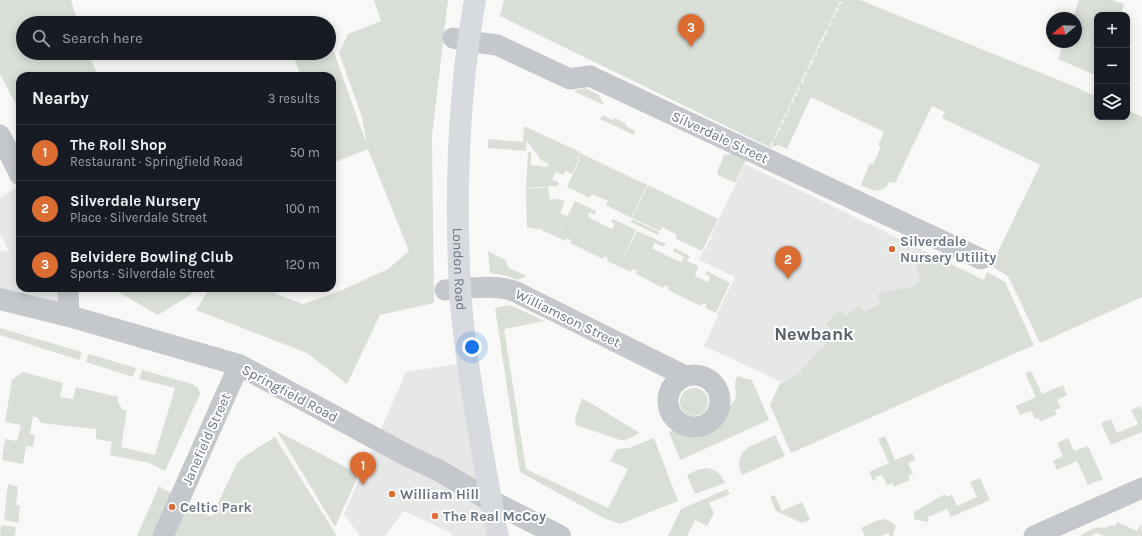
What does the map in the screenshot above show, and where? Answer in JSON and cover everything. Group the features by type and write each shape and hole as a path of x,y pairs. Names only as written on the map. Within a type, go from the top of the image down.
{"main road":[{"name":"London Road","path":"475,0 461,40 462,102 458,176 458,213 452,289 464,332 470,379 498,536"}],"street":[{"name":"Silverdale Street","path":"461,40 497,45 570,79 587,77 594,78 981,260"},
{"path":"0,135 16,167"},
{"name":"Williamson Street","path":"452,289 505,288 514,291 685,376"},
{"path":"68,292 69,316"},
{"name":"Springfield Road","path":"0,299 69,316 239,365 408,456 438,470 491,502 560,536"},
{"name":"Janefield Street","path":"163,536 239,365"},
{"path":"1034,536 1142,488"}],"shaded area":[{"path":"0,0 71,0 76,16 16,16 16,60 91,60 96,72 16,72 16,104 0,74"},
{"path":"374,0 448,0 432,136 434,303 380,315 347,384 307,353 196,310 207,292 274,292 278,295 303,304 340,291 388,269 409,251 368,149 336,162 336,72 299,72 295,60 336,60 336,58 367,145 362,117 339,53 348,34 381,21"},
{"path":"504,0 860,0 1094,96 1094,120 1130,120 1130,111 1142,117 1142,297 1040,343 1008,276 991,266 1040,165 942,118 945,112 932,106 895,183 890,182 884,189 874,191 861,185 870,163 873,164 881,147 878,145 884,132 811,97 787,149 778,145 771,148 500,16","holes":["840,1 842,3 837,8 839,9 834,15 835,16 830,23 831,25 829,25 826,31 828,32 826,33 823,41 822,40 819,46 820,48 818,48 816,52 817,55 815,54 812,60 814,61 809,67 810,69 808,68 803,83 801,82 799,87 800,89 798,89 797,95 789,108 790,110 788,110 783,121 784,122 779,128 781,129 772,142 774,143 772,144 772,147 770,146"]},
{"path":"1079,0 1112,0 1124,4 1122,12 1094,12 1094,75 1058,59 1062,48 1082,48 1082,12 1075,12"},
{"path":"585,88 599,95 604,105 573,91"},
{"path":"603,115 612,120 615,118 625,123 626,126 635,131 634,135 600,119"},
{"path":"524,126 580,152 577,158 579,159 572,174 566,171 563,175 556,172 552,179 559,183 557,187 526,188 528,152 531,152 531,165 547,167 549,164 541,160 527,141 526,151 488,148 488,139 523,142"},
{"path":"580,153 647,185 631,218 606,205 608,201 592,194 590,198 567,187 580,159 578,157"},
{"path":"738,153 747,158 735,183 718,175 717,172 724,155"},
{"path":"745,164 845,212 860,220 860,222 862,221 879,228 879,231 880,229 923,250 922,252 924,251 938,258 939,260 940,259 957,267 994,286 912,323 910,322 890,333 889,332 888,334 868,343 867,342 845,352 844,354 780,382 762,372 734,360 733,358 732,359 704,346 719,314 717,314 735,277 699,260 705,248 710,250 706,247 710,239 715,240 710,238"},
{"path":"648,185 718,219 702,251 676,239 677,235 662,227 660,231 632,218"},
{"path":"548,187 550,200 557,200 557,198 565,201 560,213 567,216 559,233 575,201 596,211 595,215 589,212 588,217 612,229 615,224 611,222 613,219 636,230 621,263 637,231 666,244 664,247 655,243 652,248 662,253 664,252 663,254 681,262 684,257 673,251 674,248 690,256 687,261 698,266 695,276 708,282 710,277 705,274 707,271 730,283 716,313 705,308 707,305 702,303 701,306 668,290 669,287 665,285 663,288 636,274 637,271 632,269 631,272 607,261 608,258 604,256 603,259 570,243 571,240 566,238 565,241 538,228 537,230 527,228 526,189"},
{"path":"16,188 16,292 62,292 62,310 0,297 0,250 9,252 0,233 0,198"},
{"path":"632,219 659,232 658,235 631,222"},
{"path":"488,251 505,260 509,268 527,276 517,280 507,276 490,273"},
{"path":"924,251 938,258 939,260 940,259 976,276 977,278 984,280 987,272 1005,282 1034,345 791,453 770,405 780,383 781,384 782,382 800,373 802,374 800,372 819,350 827,344 825,342 833,330 826,324 839,310 846,316 859,305 864,312 881,303 877,295 915,285 919,276 916,268"},
{"path":"118,292 195,292 158,315"},
{"path":"510,305 545,321 504,329 526,469 608,508 628,469 610,461 617,449 629,448 654,438 678,501 620,524 604,518 520,472 495,308"},
{"path":"0,328 82,352 79,360 0,335"},
{"path":"89,354 136,368 133,377 86,362"},
{"path":"469,362 500,536 452,536 451,533 404,511 385,536 360,536 344,514 406,372"},
{"path":"142,370 192,384 198,388 200,394 165,471 149,463 110,455 112,442 96,439 96,429 41,423 38,418 33,416 30,434 35,435 33,447 26,446 23,464 2,460 5,439 17,441 21,425 5,422 12,380 23,372 63,383 60,397 73,399 76,387 118,397 118,402 122,409 127,411 121,447 155,455 175,388 139,379"},
{"path":"1031,371 1042,394 1063,385 1067,395 1057,400 1061,408 1055,410 1057,414 1040,422 1039,418 1035,419 1031,411 1020,415 1016,406 1036,397 1025,373"},
{"path":"738,376 752,380 769,420 680,460 669,432 673,430 679,434 693,437 706,435 712,432 723,422 729,406 735,400 735,382"},
{"path":"694,388 704,392 708,402 704,412 694,416 684,412 680,402 684,392"},
{"path":"582,398 640,433 626,440 620,440 576,425 575,419"},
{"path":"1140,406 1142,411 1142,432 1111,445 1101,423 1111,419 1117,433 1138,424 1131,410"},
{"path":"277,431 359,474 335,527"},
{"path":"775,435 785,456 742,475 739,463 745,450"},
{"path":"885,436 895,460 912,453 915,460 908,463 913,474 908,476 910,480 894,487 892,483 887,485 882,475 875,477 876,480 873,481 869,472 889,463 878,439"},
{"path":"275,437 337,536 137,536 159,486 205,514 212,516 237,463 245,456"},
{"path":"1068,438 1074,451 1088,446 1103,479 1098,482 1096,480 1088,485 1077,461 1057,470 1053,461 1063,456 1057,443"},
{"path":"706,468 718,472 725,483 695,494 687,475 697,470"},
{"path":"980,478 990,500 951,517 947,509 928,517 929,521 926,522 914,519 914,512 945,494 946,497 952,495 957,506 977,497 970,482"},
{"path":"8,484 18,487 16,505 20,506 18,523 4,520"},
{"path":"727,489 730,494 709,503 714,513 707,526 695,520 687,536 668,536 681,509"},
{"path":"775,495 782,511 802,502 810,520 802,523 776,511 770,497"},
{"path":"885,519 896,526 893,536 890,536 888,533 881,536 865,536 861,528 876,521"},
{"path":"1117,522 1137,531 1141,524 1142,536 1104,536 1097,533 1091,536 1080,536 1094,528 1104,528 1112,525 1115,526"},
{"path":"1,525 16,527 15,536 0,536"}],"place":[{"name":"Belvidere Bowling Club","path":"691,47"},
{"name":"Silverdale Nursery Utility","path":"892,249"},
{"name":"Silverdale Nursery","path":"788,279"},
{"name":"The Roll Shop","path":"363,485"},
{"name":"William Hill","path":"392,494"},
{"name":"Celtic Park","path":"172,507"},
{"name":"The Real McCoy","path":"435,516"}],"district":[{"name":"Newbank","path":"814,334"}]}
